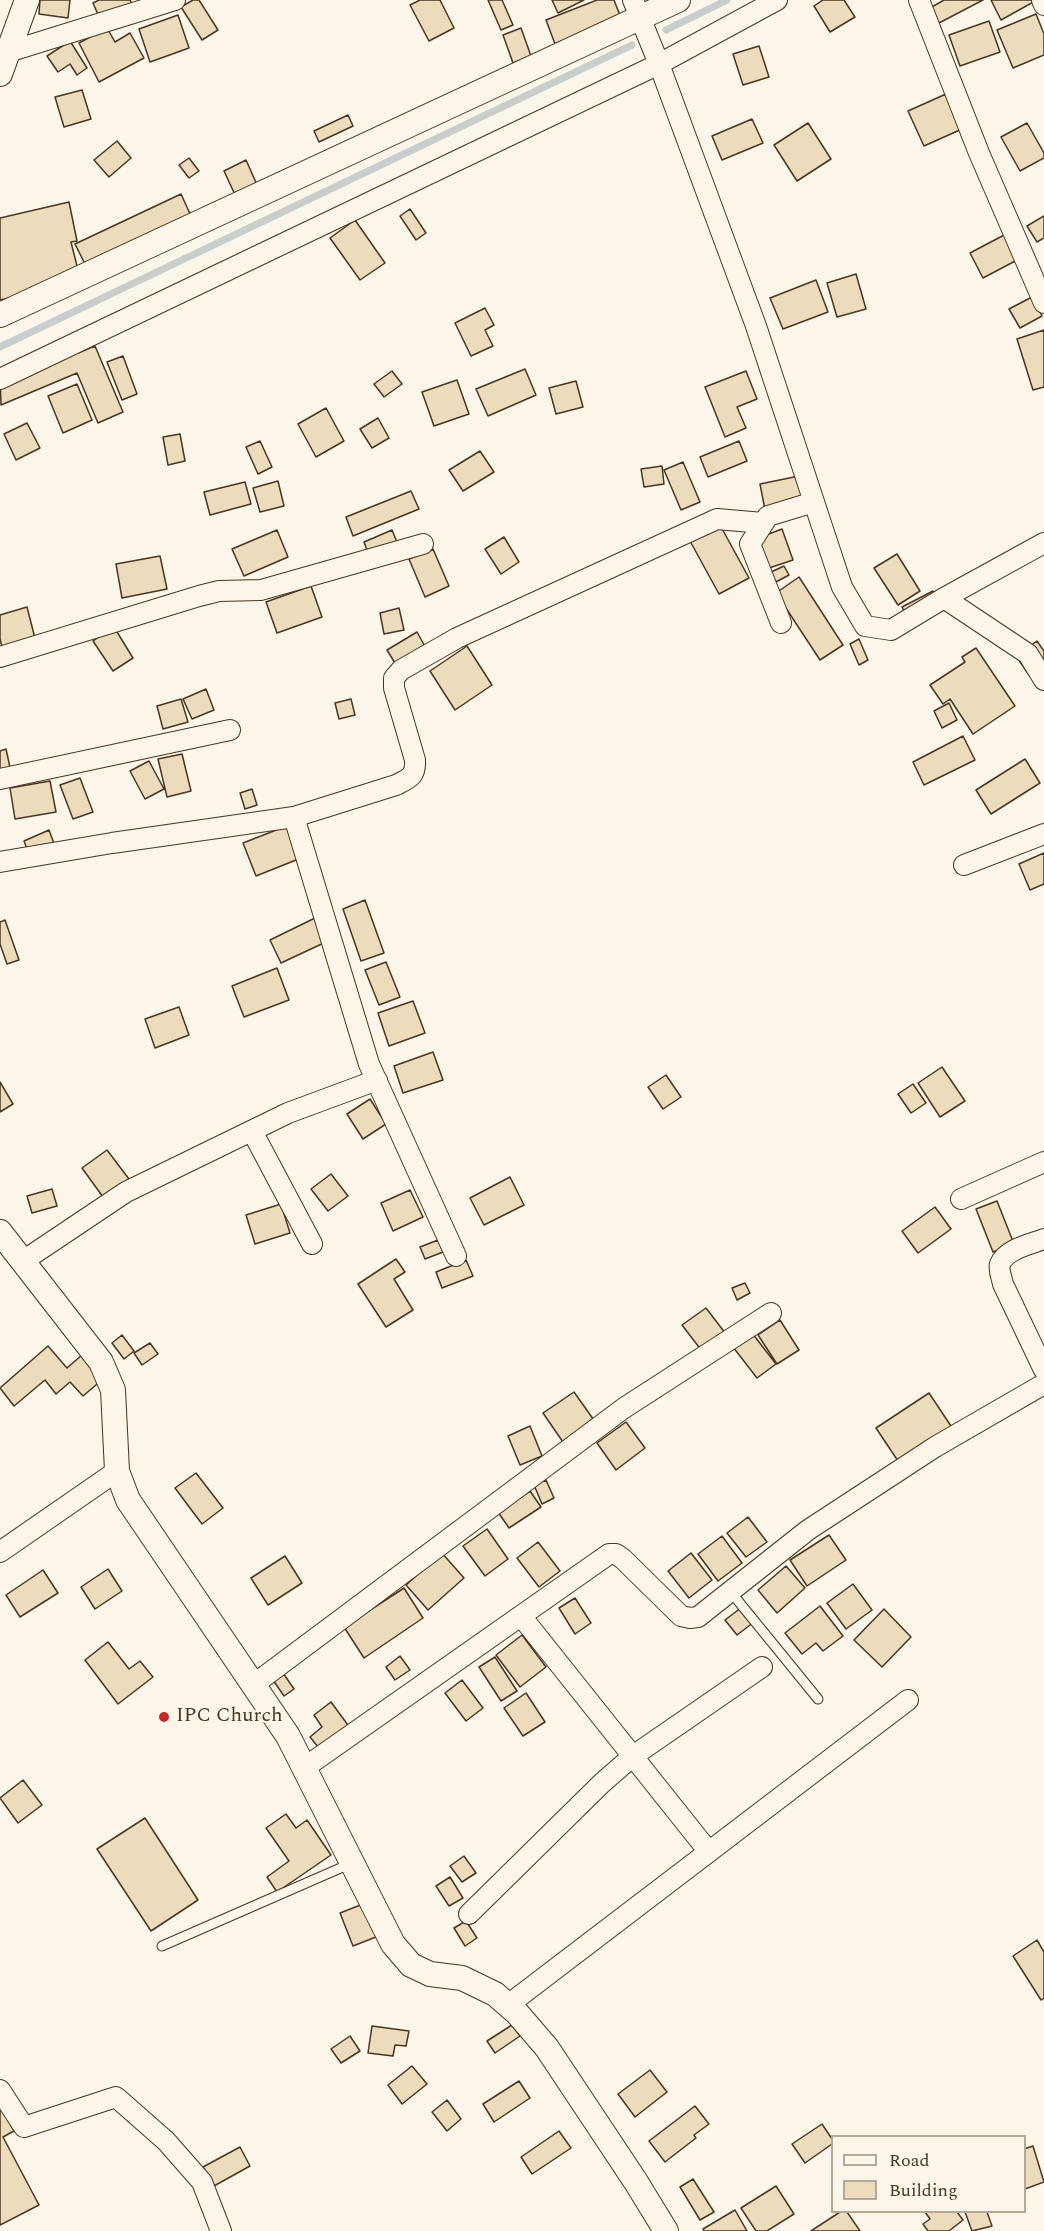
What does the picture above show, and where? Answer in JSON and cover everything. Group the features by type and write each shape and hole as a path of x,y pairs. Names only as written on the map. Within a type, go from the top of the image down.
{"street":[{"path":"0,75 27,0"},
{"path":"8,52 175,0"},
{"path":"0,315 636,8 678,0"},
{"path":"0,379 659,64 777,0"},
{"path":"919,0 979,153 1044,303"},
{"path":"1042,0 1044,5"},
{"path":"636,8 756,326 842,587 865,626 891,630 1044,543"},
{"path":"781,622 750,544 768,516 814,502"},
{"path":"0,862 112,843 294,817 396,785 409,778 416,770 394,688 394,678 401,670 457,638 717,519 763,523"},
{"path":"0,657 199,596 226,590 261,590 423,544"},
{"path":"944,598 1028,654 1044,680"},
{"path":"0,779 230,730"},
{"path":"294,817 369,1064 456,1256"},
{"path":"964,865 1044,834"},
{"path":"23,1261 126,1192 288,1113 377,1080"},
{"path":"252,1131 312,1244"},
{"path":"961,1199 1044,1162"},
{"path":"0,1232 101,1362 113,1390 117,1471 128,1500 288,1736 393,1944 411,1965 430,1974 462,1978 495,1994 508,2006 547,2048 666,2231"},
{"path":"1044,1239 1006,1256 1000,1263 1000,1272 1003,1284 1044,1370"},
{"path":"253,1685 624,1408 771,1313"},
{"path":"304,1768 609,1554 616,1554 623,1559 681,1616 698,1617 808,1530 935,1448 1044,1384"},
{"path":"0,1552 117,1471"},
{"path":"521,1616 709,1852"},
{"path":"469,1914 602,1783 633,1756 762,1667"},
{"path":"508,2006 908,1700"},
{"path":"0,2090 24,2127 116,2097 166,2141 202,2182 221,2231"}],"lane":[{"path":"730,1592 818,1699"},
{"path":"162,1946 352,1863"}],"building":[{"path":"40,0 70,0 68,18 39,14"},
{"path":"99,0 130,0 132,4 100,19 93,3"},
{"path":"193,0 199,0 218,30 202,40 181,7"},
{"path":"420,0 440,0 454,28 429,41 410,5"},
{"path":"488,0 502,0 513,25 501,30"},
{"path":"552,0 584,0 558,13"},
{"path":"597,0 614,0 621,18 555,44 546,20"},
{"path":"823,0 844,0 855,17 830,32 814,6"},
{"path":"944,0 983,0 939,23 930,8"},
{"path":"991,0 1037,0 1001,20"},
{"path":"1036,14 1044,34 1044,55 1013,68 997,30"},
{"path":"178,15 189,48 150,62 139,29"},
{"path":"989,21 1000,52 960,66 949,35"},
{"path":"107,28 115,42 130,33 144,58 99,82 79,43"},
{"path":"521,28 531,56 513,63 503,35"},
{"path":"70,41 87,68 77,75 70,64 58,72 47,56"},
{"path":"759,46 769,77 743,85 733,54"},
{"path":"82,90 91,119 64,127 55,97"},
{"path":"946,94 962,129 924,146 908,111"},
{"path":"348,115 353,126 319,142 314,131"},
{"path":"752,119 763,143 722,160 712,136"},
{"path":"808,123 831,159 797,181 774,145"},
{"path":"1027,123 1044,153 1044,158 1020,171 1001,137"},
{"path":"117,141 131,158 109,177 94,160"},
{"path":"189,158 199,171 189,178 179,165"},
{"path":"246,160 258,187 236,197 224,171"},
{"path":"181,194 191,216 86,266 75,244"},
{"path":"69,202 77,241 71,242 81,282 0,300 0,218"},
{"path":"410,209 426,233 416,240 400,216"},
{"path":"1044,216 1044,238 1037,242 1027,226"},
{"path":"355,220 385,263 360,280 330,238"},
{"path":"1006,234 1019,259 983,278 970,253"},
{"path":"856,274 866,309 837,317 827,283"},
{"path":"816,280 828,312 783,329 770,298"},
{"path":"1032,297 1042,316 1020,328 1009,309"},
{"path":"485,308 494,325 485,330 493,346 471,356 455,323"},
{"path":"1044,330 1044,387 1033,390 1017,339"},
{"path":"74,345 78,353 95,346 123,412 98,423 77,373 1,405 0,377"},
{"path":"123,356 137,394 122,400 107,362"},
{"path":"525,369 536,395 488,416 476,389"},
{"path":"392,371 402,384 384,397 374,384"},
{"path":"746,371 757,399 737,407 746,428 725,437 705,387"},
{"path":"457,380 469,414 434,426 422,392"},
{"path":"576,381 583,407 556,414 549,388"},
{"path":"77,384 92,420 63,433 48,396"},
{"path":"326,408 344,441 316,457 298,424"},
{"path":"378,418 389,438 372,448 360,429"},
{"path":"27,423 40,448 16,460 4,434"},
{"path":"180,434 185,461 168,465 163,437"},
{"path":"260,441 272,467 258,474 246,447"},
{"path":"739,441 747,461 708,477 700,457"},
{"path":"480,451 494,472 463,491 449,470"},
{"path":"683,462 700,502 681,510 664,470"},
{"path":"662,466 664,484 644,487 641,469"},
{"path":"799,476 805,502 765,510 760,484"},
{"path":"278,481 284,506 260,512 253,488"},
{"path":"245,482 251,504 210,515 204,492"},
{"path":"411,491 419,509 353,536 346,517"},
{"path":"720,525 749,578 719,594 690,541"},
{"path":"782,529 793,560 763,570 753,540"},
{"path":"277,530 288,557 244,576 232,549"},
{"path":"392,530 399,547 370,558 364,542"},
{"path":"504,537 519,562 501,574 485,549"},
{"path":"433,549 449,586 425,597 409,559"},
{"path":"897,554 920,591 898,605 874,568"},
{"path":"160,556 167,589 122,598 116,564"},
{"path":"784,566 789,575 774,583 769,573"},
{"path":"799,577 843,645 820,660 776,593"},
{"path":"311,586 322,617 277,633 266,602"},
{"path":"933,591 941,607 910,622 902,607"},
{"path":"27,607 38,650 5,659 0,639 0,615"},
{"path":"399,608 404,630 384,634 380,613"},
{"path":"114,627 133,658 113,671 93,641"},
{"path":"417,632 427,650 398,668 387,650"},
{"path":"859,639 868,660 859,665 850,644"},
{"path":"1037,641 1044,651 1044,664 1029,675 1016,656"},
{"path":"467,646 492,685 455,710 430,671"},
{"path":"976,648 1015,706 973,734 950,699 943,704 930,685 965,662 962,657"},
{"path":"206,689 214,710 192,719 183,699"},
{"path":"181,699 188,722 163,729 157,706"},
{"path":"351,699 355,715 339,719 335,703"},
{"path":"949,703 957,720 942,728 934,711"},
{"path":"963,736 975,760 924,785 913,762"},
{"path":"6,749 11,772 0,775 0,751"},
{"path":"182,754 191,791 167,797 158,759"},
{"path":"1025,759 1040,783 991,814 976,790"},
{"path":"149,761 164,789 145,799 130,771"},
{"path":"80,778 93,812 73,819 60,785"},
{"path":"50,781 56,812 15,819 10,788"},
{"path":"252,789 257,805 245,809 240,793"},
{"path":"289,825 301,858 256,876 243,843"},
{"path":"49,830 56,849 31,860 24,841"},
{"path":"1044,853 1044,884 1030,890 1019,864"},
{"path":"365,900 384,953 361,961 343,909"},
{"path":"317,917 328,941 281,963 270,940"},
{"path":"5,920 19,960 7,964 0,944 0,922"},
{"path":"386,962 400,997 379,1005 365,970"},
{"path":"277,968 289,1000 244,1017 232,986"},
{"path":"413,1001 425,1033 389,1046 378,1013"},
{"path":"179,1007 189,1035 155,1048 145,1019"},
{"path":"433,1052 443,1080 403,1093 394,1066"},
{"path":"942,1067 965,1101 940,1117 918,1083"},
{"path":"666,1075 681,1097 663,1109 648,1087"},
{"path":"0,1082 13,1104 0,1112"},
{"path":"913,1084 926,1103 911,1113 898,1094"},
{"path":"370,1099 386,1124 363,1139 347,1114"},
{"path":"107,1150 129,1179 103,1197 82,1168"},
{"path":"331,1174 348,1196 328,1211 311,1189"},
{"path":"510,1177 524,1205 484,1225 470,1198"},
{"path":"52,1189 57,1206 32,1213 27,1196"},
{"path":"410,1190 423,1217 393,1231 381,1203"},
{"path":"997,1201 1014,1244 993,1252 976,1209"},
{"path":"281,1204 290,1233 255,1244 246,1215"},
{"path":"935,1207 951,1229 918,1253 902,1231"},
{"path":"438,1240 443,1252 425,1259 420,1247"},
{"path":"396,1259 405,1272 394,1279 413,1310 386,1327 358,1284"},
{"path":"466,1260 473,1276 442,1288 436,1272"},
{"path":"745,1283 750,1293 737,1300 732,1288"},
{"path":"706,1308 729,1338 705,1355 682,1325"},
{"path":"780,1320 799,1350 777,1364 758,1335"},
{"path":"752,1333 776,1364 757,1378 733,1347"},
{"path":"122,1335 134,1351 124,1359 112,1343"},
{"path":"150,1343 158,1354 142,1365 134,1353"},
{"path":"48,1346 67,1368 82,1355 103,1379 83,1396 70,1382 56,1394 45,1380 14,1406 0,1388"},
{"path":"574,1392 596,1423 565,1445 543,1413"},
{"path":"929,1393 953,1429 900,1464 876,1428"},
{"path":"626,1422 645,1448 616,1470 597,1443"},
{"path":"530,1426 542,1456 520,1465 508,1436"},
{"path":"196,1473 223,1508 202,1524 175,1488"},
{"path":"546,1480 554,1498 542,1504 534,1485"},
{"path":"530,1491 541,1507 509,1528 498,1512"},
{"path":"748,1517 767,1542 746,1557 727,1533"},
{"path":"487,1529 508,1559 485,1576 463,1546"},
{"path":"829,1535 846,1560 807,1586 790,1560"},
{"path":"722,1536 742,1563 718,1581 698,1554"},
{"path":"538,1542 560,1571 539,1587 517,1558"},
{"path":"442,1553 464,1578 428,1610 406,1585"},
{"path":"691,1553 712,1580 689,1598 668,1571"},
{"path":"285,1556 302,1583 268,1605 251,1578"},
{"path":"786,1566 805,1588 777,1613 758,1590"},
{"path":"108,1569 122,1591 95,1609 81,1587"},
{"path":"43,1570 58,1593 20,1617 6,1595"},
{"path":"853,1584 872,1610 846,1629 827,1603"},
{"path":"404,1588 423,1618 364,1658 344,1627"},
{"path":"575,1598 591,1623 575,1634 559,1608"},
{"path":"746,1604 758,1619 737,1635 725,1620"},
{"path":"820,1606 843,1636 823,1651 816,1643 802,1654 785,1633"},
{"path":"884,1609 911,1637 882,1667 854,1640"},
{"path":"522,1635 546,1667 520,1687 496,1655"},
{"path":"108,1642 129,1669 140,1661 153,1677 118,1704 85,1660"},
{"path":"400,1656 410,1670 395,1680 386,1667"},
{"path":"495,1657 517,1691 501,1701 479,1667"},
{"path":"283,1673 294,1689 284,1696 273,1680"},
{"path":"462,1680 483,1708 466,1721 445,1693"},
{"path":"526,1693 545,1722 523,1736 504,1708"},
{"path":"331,1702 356,1736 327,1758 310,1737 322,1727 314,1715"},
{"path":"23,1780 42,1805 18,1823 0,1798"},
{"path":"286,1814 296,1828 307,1820 331,1855 277,1892 267,1877 289,1861 266,1828"},
{"path":"145,1818 198,1900 151,1931 97,1849"},
{"path":"464,1856 476,1873 462,1882 450,1866"},
{"path":"450,1877 463,1898 449,1906 436,1886"},
{"path":"363,1904 376,1937 353,1946 340,1913"},
{"path":"466,1921 477,1938 465,1946 454,1928"},
{"path":"1037,1940 1044,1952 1044,1998 1041,2000 1013,1956"},
{"path":"512,2025 520,2036 495,2053 487,2041"},
{"path":"372,2026 409,2031 406,2046 395,2045 393,2056 368,2053"},
{"path":"350,2036 360,2051 341,2063 331,2049"},
{"path":"412,2066 427,2084 402,2104 388,2085"},
{"path":"650,2070 667,2092 635,2117 618,2094"},
{"path":"519,2081 530,2098 494,2122 483,2104"},
{"path":"447,2100 461,2119 447,2131 432,2112"},
{"path":"0,2106 14,2131 3,2137 39,2205 0,2225"},
{"path":"695,2106 709,2124 694,2135 696,2138 665,2162 649,2141"},
{"path":"822,2124 831,2138 831,2145 805,2163 792,2144"},
{"path":"559,2131 571,2148 532,2174 521,2157"},
{"path":"1033,2146 1044,2182 1026,2189 1026,2148"},
{"path":"240,2147 250,2166 214,2186 203,2167"},
{"path":"693,2179 714,2212 700,2220 680,2187"},
{"path":"776,2186 794,2214 767,2231 756,2231 741,2208"},
{"path":"735,2210 747,2231 704,2231 703,2229"},
{"path":"838,2213 848,2213 860,2231 811,2231"},
{"path":"926,2213 958,2213 963,2220 949,2231 928,2231 923,2224 930,2219"},
{"path":"965,2213 987,2213 992,2226 972,2231"}],"waterway":[{"path":"666,30 727,0"},
{"path":"0,347 632,45"}],"place":[{"name":"IPC Church","path":"164,1717"}]}
